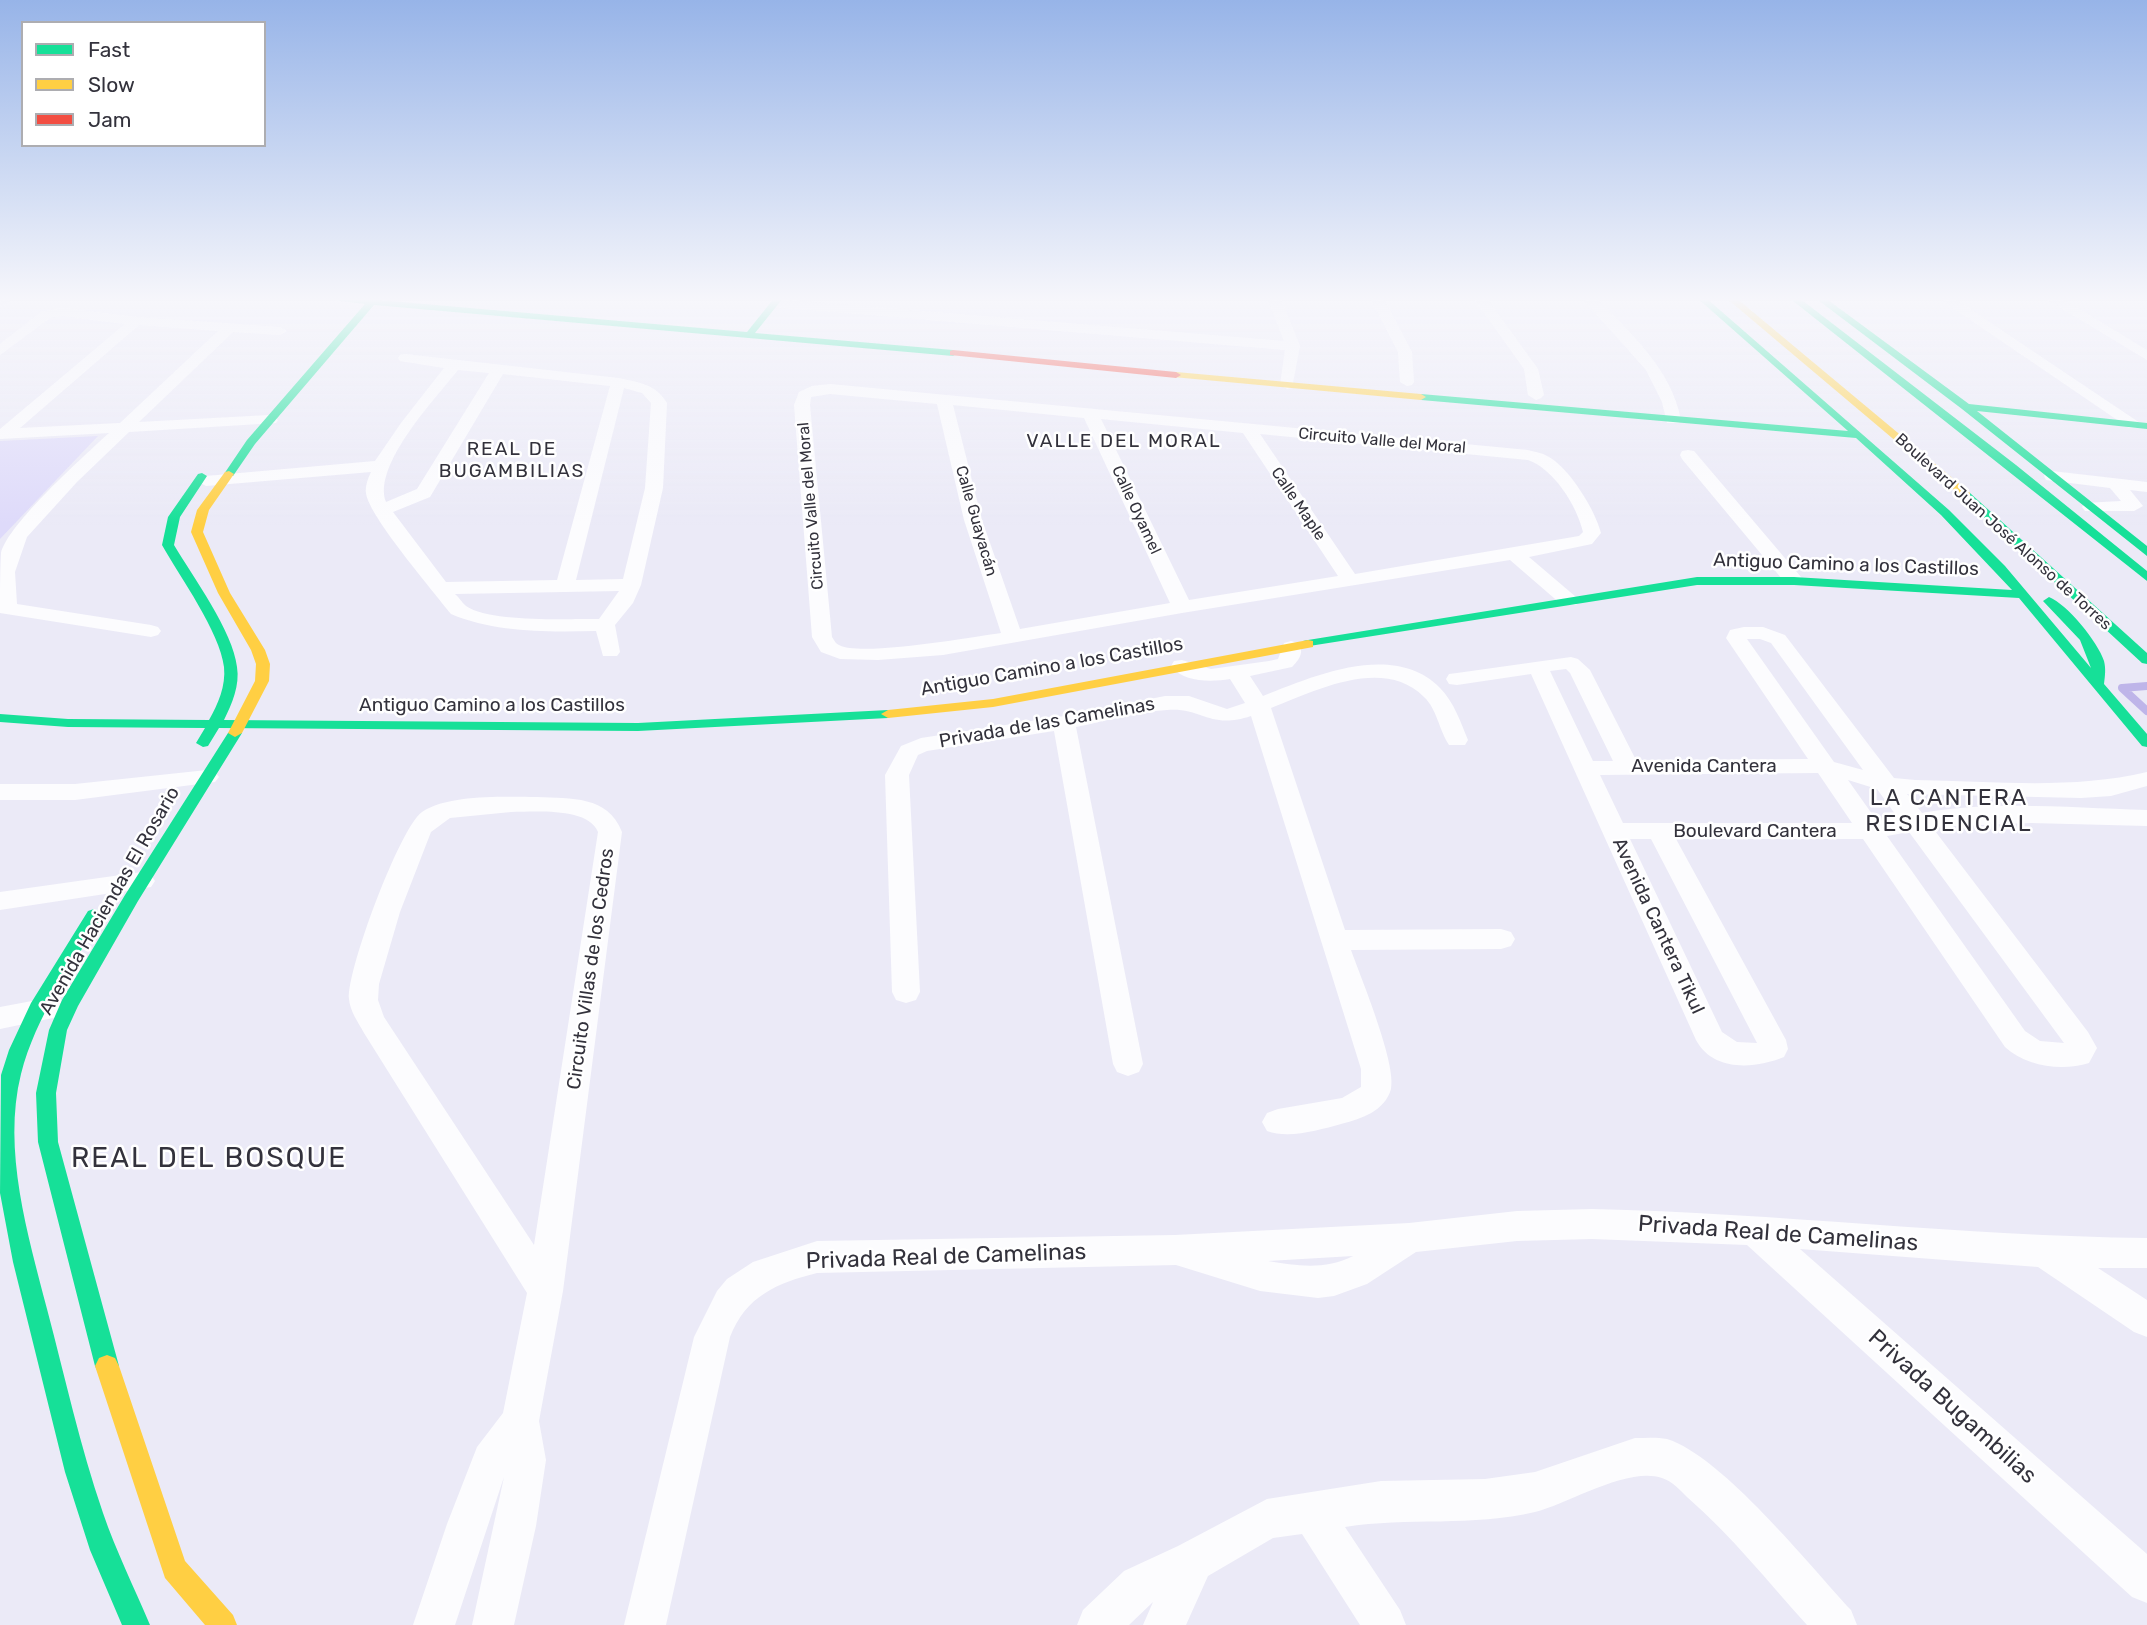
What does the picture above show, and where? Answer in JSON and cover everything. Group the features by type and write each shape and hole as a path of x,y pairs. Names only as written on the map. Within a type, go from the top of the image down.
{"street":[{"path":"2,434 75,373"},
{"path":"150,631 4,608 5,572 10,550 40,510 182,373"},
{"path":"232,442 292,373"},
{"name":"Avenida Haciendas El Rosario","path":"136,1625 106,1564 74,1467 7,1186 3,1125 6,1100 20,1029 123,886 198,767 232,686 233,667 228,651 168,545 167,533 172,522 213,474 270,420 310,373"},
{"path":"448,373 383,461 374,492 383,510 458,610 476,618 605,625"},
{"path":"383,510 424,493 497,373"},
{"path":"534,373 618,382 652,391 659,403 654,488 631,585 623,603 605,625 610,652"},
{"path":"1214,373 1672,413 1839,419"},
{"path":"1289,380 1290,373"},
{"path":"1407,373 1408,382"},
{"path":"1532,373 1536,395"},
{"path":"1656,373 1668,393 1672,413"},
{"name":"Boulevard Juan José Alonso de Torres","path":"1786,373 1935,503 2055,631 2097,686 2147,743"},
{"name":"Boulevard Juan José Alonso de Torres","path":"1821,373 1981,507 2144,658"},
{"path":"1890,373 2012,467 2147,577"},
{"path":"1920,373 2147,552"},
{"path":"2060,373 2141,425"},
{"path":"1289,380 1408,382 1858,435"},
{"path":"565,586 618,382"},
{"name":"Circuito Valle del Moral","path":"830,389 1090,413 1498,451 1539,458 1548,463 1572,494 1592,533 1585,540 1534,551 1349,579 1013,638 919,651 854,654 828,648 822,637 802,399 812,391 830,389"},
{"name":"Calle Guayacán","path":"944,401 973,520 1013,638"},
{"path":"1966,407 2141,425"},
{"name":"Calle Oyamel","path":"1090,413 1182,607"},
{"path":"2,434 270,420"},
{"name":"Calle Maple","path":"1248,428 1349,579"},
{"path":"1688,455 1794,581"},
{"path":"213,474 383,461"},
{"name":"Avenida Haciendas El Rosario","path":"164,803 240,725 262,681 263,664 255,645 224,593 197,532 213,474"},
{"path":"2052,476 2147,487"},
{"path":"2091,508 2134,506 2115,483"},
{"path":"1981,507 1994,540 2006,557 2091,648 2101,672 2097,686"},
{"path":"1534,551 1589,598"},
{"path":"1514,554 1569,601"},
{"name":"Antiguo Camino a los Castillos","path":"0,718 68,723 487,729 638,727 897,714 993,703 1291,647 1697,581 1794,581 2021,594"},
{"path":"442,588 631,585"},
{"path":"1763,633 1778,639 1887,784 2078,1040 2082,1048 2078,1055 2040,1054 2025,1049 2015,1039 1823,766 1736,638 1737,634 1763,633"},
{"path":"228,651 255,645"},
{"path":"1182,666 1209,676 1237,673 1284,663 1290,657 1291,647"},
{"path":"1457,679 1571,663 1579,670 1628,768"},
{"name":"Avenida Cantera Tikul","path":"1538,667 1711,1040 1730,1054 1764,1054 1773,1049 1771,1040 1660,832"},
{"name":"Privada de las Camelinas","path":"906,992 897,775 909,751 934,741 1064,723 1177,701 1222,715 1259,707 1354,673 1374,671 1400,673 1417,680 1431,691 1445,709 1457,740"},
{"path":"1237,673 1259,707 1376,1069 1376,1089 1369,1100 1357,1108 1278,1122"},
{"path":"1064,723 1128,1064"},
{"path":"1823,766 1887,784 1915,788 2081,790 2122,786 2147,779"},
{"name":"Avenida Cantera","path":"1585,768 1823,766"},
{"path":"0,792 75,792 198,767"},
{"name":"Circuito Villas de los Cedros","path":"493,1625 516,1526 527,1460 520,1421 545,1291 610,832 605,819 596,812 579,809 553,805 455,807 439,812 429,819 415,838 365,982 365,1003 374,1026 545,1291"},
{"name":"Boulevard Cantera","path":"1614,831 1869,831 1940,818 2031,815 2147,818"},
{"path":"0,901 123,886"},
{"path":"0,916 123,886"},
{"name":"Avenida Haciendas El Rosario","path":"123,886 64,1017 46,1093 48,1143 113,1389 174,1569 223,1625"},
{"path":"1334,940 1501,939"},
{"path":"0,1018 20,1029 64,1017"},
{"name":"Privada Real de Camelinas","path":"645,1625 719,1316 731,1298 750,1280 771,1269 817,1257 1175,1250 1236,1270 1311,1282 1334,1280 1358,1271 1409,1237 1517,1226 1592,1224 1687,1226 2045,1252 2147,1254"},
{"name":"Privada Bugambilias","path":"1756,1232 2147,1582"},
{"path":"2045,1252 2147,1320"},
{"name":"Circuito Villas de los Cedros","path":"434,1625 491,1461 520,1421"},
{"path":"1098,1625 1139,1587 1193,1561 1267,1519 1381,1501 1485,1499 1535,1492 1635,1457 1665,1458 1686,1470 1722,1501 1836,1625"},
{"path":"1312,1513 1385,1625"},
{"path":"1164,1625 1193,1561"}],"shaded area":[{"path":"98,436 0,539 0,441"}],"waterway":[{"path":"2147,686 2122,688 2147,711"}],"traffic: fast":[{"path":"229,474 251,442 311,373"},
{"path":"1787,373 1945,512 1978,545 2022,593 2147,743"},
{"path":"1890,373 2012,467 2147,577"},
{"path":"1920,373 2147,552"},
{"path":"1421,397 1858,435"},
{"path":"1966,407 2147,426"},
{"path":"202,476 174,517 168,545 215,626 231,669 226,698 203,743"},
{"path":"1966,495 2147,660"},
{"path":"1308,644 1697,581 1794,581 2021,594"},
{"path":"2049,601 2077,628 2092,650 2099,673 2097,686"},
{"path":"0,718 68,723 638,727 888,714"},
{"path":"107,1366 48,1142 46,1093 58,1030 69,1005 131,899 235,733"},
{"path":"94,915 40,1003 19,1050 6,1100 6,1153 18,1235 67,1433 103,1550 136,1625"}],"traffic: slow":[{"path":"1820,373 1966,495"},
{"path":"1176,375 1421,397"},
{"path":"229,474 203,510 197,532 224,593 258,650 263,664 262,681 235,733"},
{"path":"888,714 993,703 1308,644"},
{"path":"107,1366 174,1569 223,1625"}],"traffic: jam":[{"path":"1154,373 1176,375"}],"district":[{"name":"VALLE DEL MORAL","path":"1124,442"},
{"name":"REAL DE BUGAMBILIAS","path":"512,461"},
{"name":"LA CANTERA RESIDENCIAL","path":"1949,811"},
{"name":"REAL DEL BOSQUE","path":"209,1159"}]}
